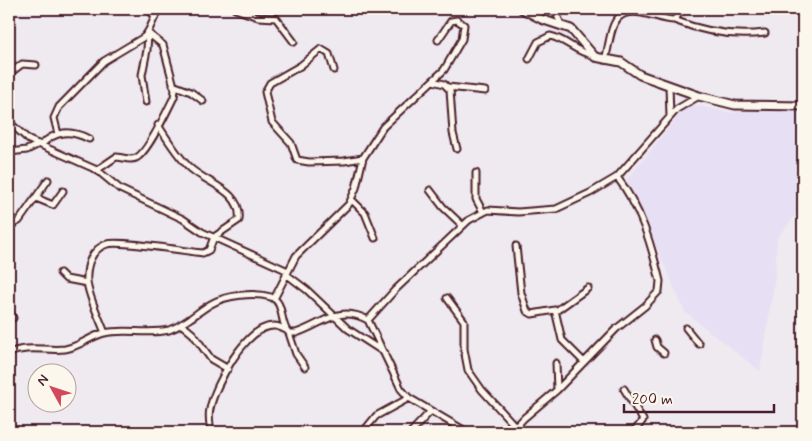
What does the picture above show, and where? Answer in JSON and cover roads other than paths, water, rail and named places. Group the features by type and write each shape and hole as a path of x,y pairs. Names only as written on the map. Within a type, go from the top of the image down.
{"street":[{"path":"149,9 154,16"},
{"path":"146,102 142,75 148,33 154,16 161,9"},
{"path":"236,9 258,18 276,18 294,42"},
{"path":"522,9 574,32 592,55"},
{"path":"554,9 562,26"},
{"path":"674,20 683,9"},
{"path":"605,60 616,21 620,14 629,10 725,34 765,33"},
{"path":"274,299 299,252 341,214 352,200 363,158 383,127 433,81 455,54 463,35 464,26 457,20 451,21 438,40"},
{"path":"97,170 116,157 131,159 141,155 148,147 174,97 173,84 162,45 148,33"},
{"path":"58,134 54,118 58,107 104,61 148,33"},
{"path":"529,59 538,42 550,36 561,40 578,52 605,60 620,62 640,75 700,96 740,105 803,106"},
{"path":"334,70 329,55 321,49 294,70 270,83 265,92 271,120 291,143 294,156 298,160 309,162 344,161 363,158"},
{"path":"9,74 22,64 36,65"},
{"path":"433,81 448,87 485,91"},
{"path":"173,84 191,92 203,101"},
{"path":"669,85 670,117"},
{"path":"448,87 452,94 453,133 457,149"},
{"path":"368,320 383,302 462,226 483,212 528,211 561,207 617,177 670,117 685,103 700,96"},
{"path":"9,122 21,135 97,170 107,181 120,189 183,219 214,237 287,273 336,315 348,328 385,353"},
{"path":"105,333 87,283 90,258 105,244 119,243 203,253 209,250 214,237 236,224 240,214 227,191 190,168 158,125"},
{"path":"9,152 27,150 41,145 58,134 70,131 89,139"},
{"path":"476,173 476,199 483,212"},
{"path":"511,432 557,390 616,329 646,306 657,294 661,285 641,216 627,190 617,177"},
{"path":"9,226 19,221 48,180"},
{"path":"430,190 462,226"},
{"path":"36,198 53,205 63,191"},
{"path":"352,200 365,213 375,238"},
{"path":"516,246 521,293 527,311 532,314 556,310 588,288"},
{"path":"60,273 66,279 87,283"},
{"path":"9,353 29,348 65,349 105,333 156,332 181,324 220,300 256,295 274,299 278,304 296,354 305,367"},
{"path":"446,298 464,320 464,349 468,370 482,390 516,426"},
{"path":"9,310 13,318"},
{"path":"556,310 562,340 584,362"},
{"path":"211,432 210,406 228,369 246,342 261,331 272,326 288,331 303,331 336,315 350,312 368,320 396,379 409,398 467,432"},
{"path":"181,324 193,334 210,359 228,369"},
{"path":"686,328 699,344"},
{"path":"655,340 657,347 664,353"},
{"path":"556,363 557,390"},
{"path":"624,389 643,420 634,432"},
{"path":"363,432 376,416 409,398"},
{"path":"411,432 431,411"}]}
